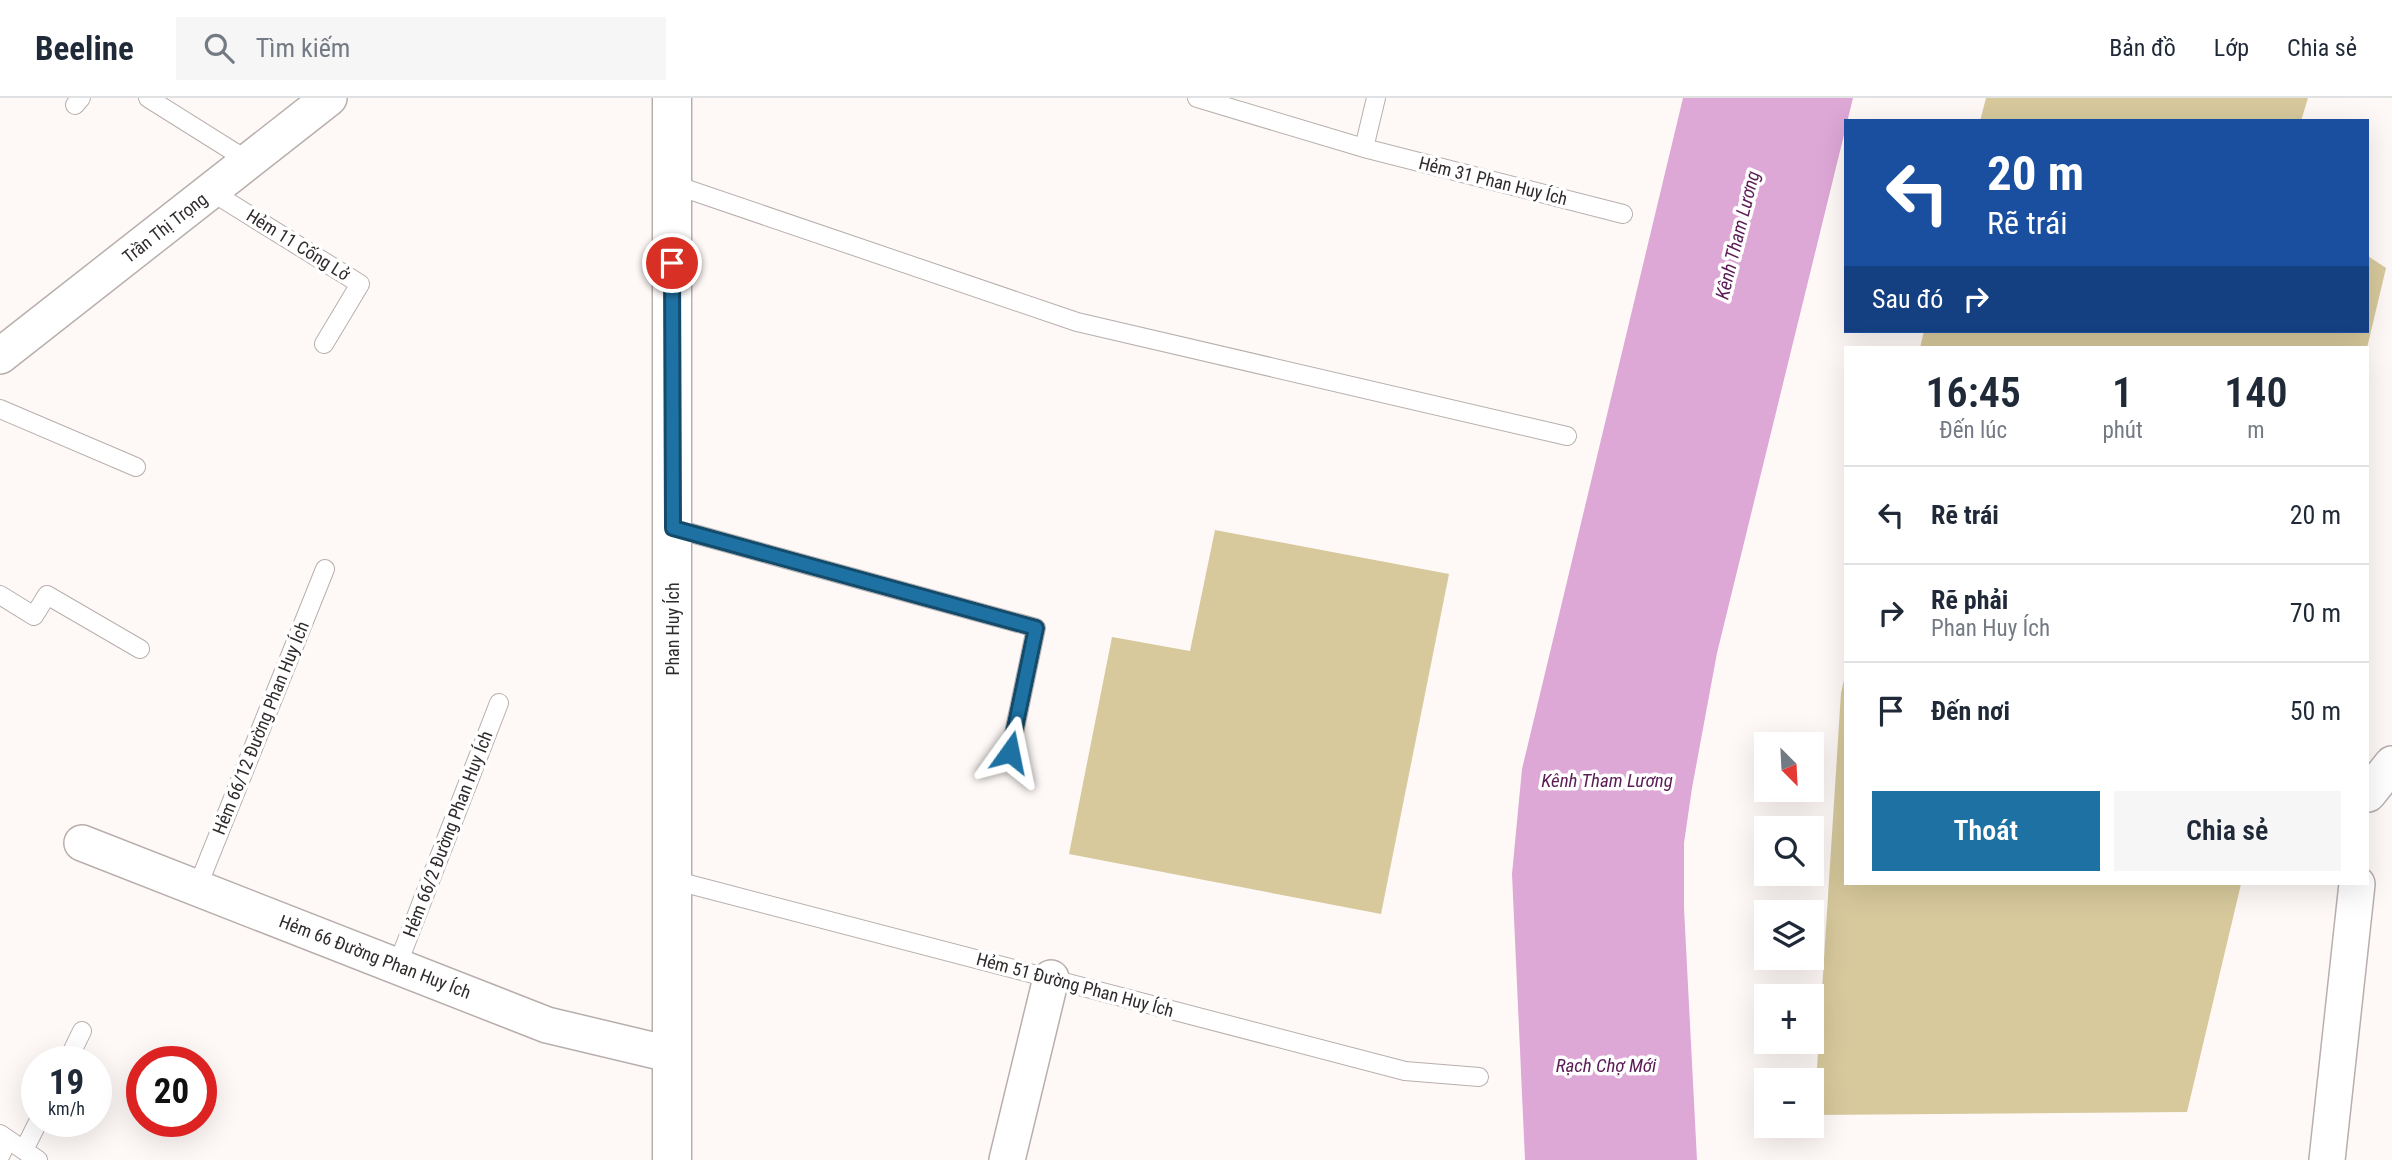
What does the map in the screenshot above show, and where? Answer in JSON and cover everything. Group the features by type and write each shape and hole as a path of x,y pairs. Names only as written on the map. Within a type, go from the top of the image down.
{"main road":[{"name":"Phan Huy Ích","path":"672,98 672,1160"}],"street":[{"name":"Trần Thị Trọng","path":"0,356 330,98"},
{"path":"2369,793 2392,764"},
{"name":"Hẻm 66 Đường Phan Huy Ích","path":"82,843 547,1025 673,1055"},
{"path":"2327,1160 2357,885"},
{"path":"1007,1160 1051,978"}],"lane":[{"path":"148,98 250,162"},
{"name":"Hẻm 31 Phan Huy Ích","path":"1197,98 1364,148 1622,214"},
{"path":"1364,148 1376,98"},
{"path":"672,184 1077,322 1567,436"},
{"name":"Hẻm 11 Cống Lở","path":"212,192 360,284 324,344"},
{"path":"0,408 136,467"},
{"path":"673,528 1036,628 1010,752"},
{"name":"Hẻm 66/12 Đường Phan Huy Ích","path":"197,888 325,569"},
{"path":"0,595 34,616 47,595 140,649"},
{"name":"Hẻm 66/2 Đường Phan Huy Ích","path":"397,966 499,703"},
{"name":"Hẻm 51 Đường Phan Huy Ích","path":"673,880 1405,1071 1479,1077"},
{"path":"75,1046 82,1031"},
{"path":"0,1156 4,1137 31,1155 35,1137"}],"shaded area":[{"path":"1986,98 2308,98 2302,119 1981,119"},
{"path":"2369,257 2386,268 2367,346 1920,346 1924,333 2369,333"},
{"path":"1215,530 1449,574 1381,914 1069,854 1112,637 1190,651"},
{"path":"1844,680 1844,885 2241,885 2187,1112 1824,1115 1824,1068 1817,1068 1818,1054 1824,1054 1824,959"}],"water":[{"name":"Kênh Tham Lương","path":"1683,98 1853,98 1848,119 1844,119 1844,135 1717,653 1692,788 1684,843 1684,908 1697,1160 1525,1160 1512,874 1522,769"}],"route":[{"path":"672,263 673,528 1036,628 1010,752"}],"water label":[{"name":"Rạch Chợ Mới","path":"1606,1065"}]}
